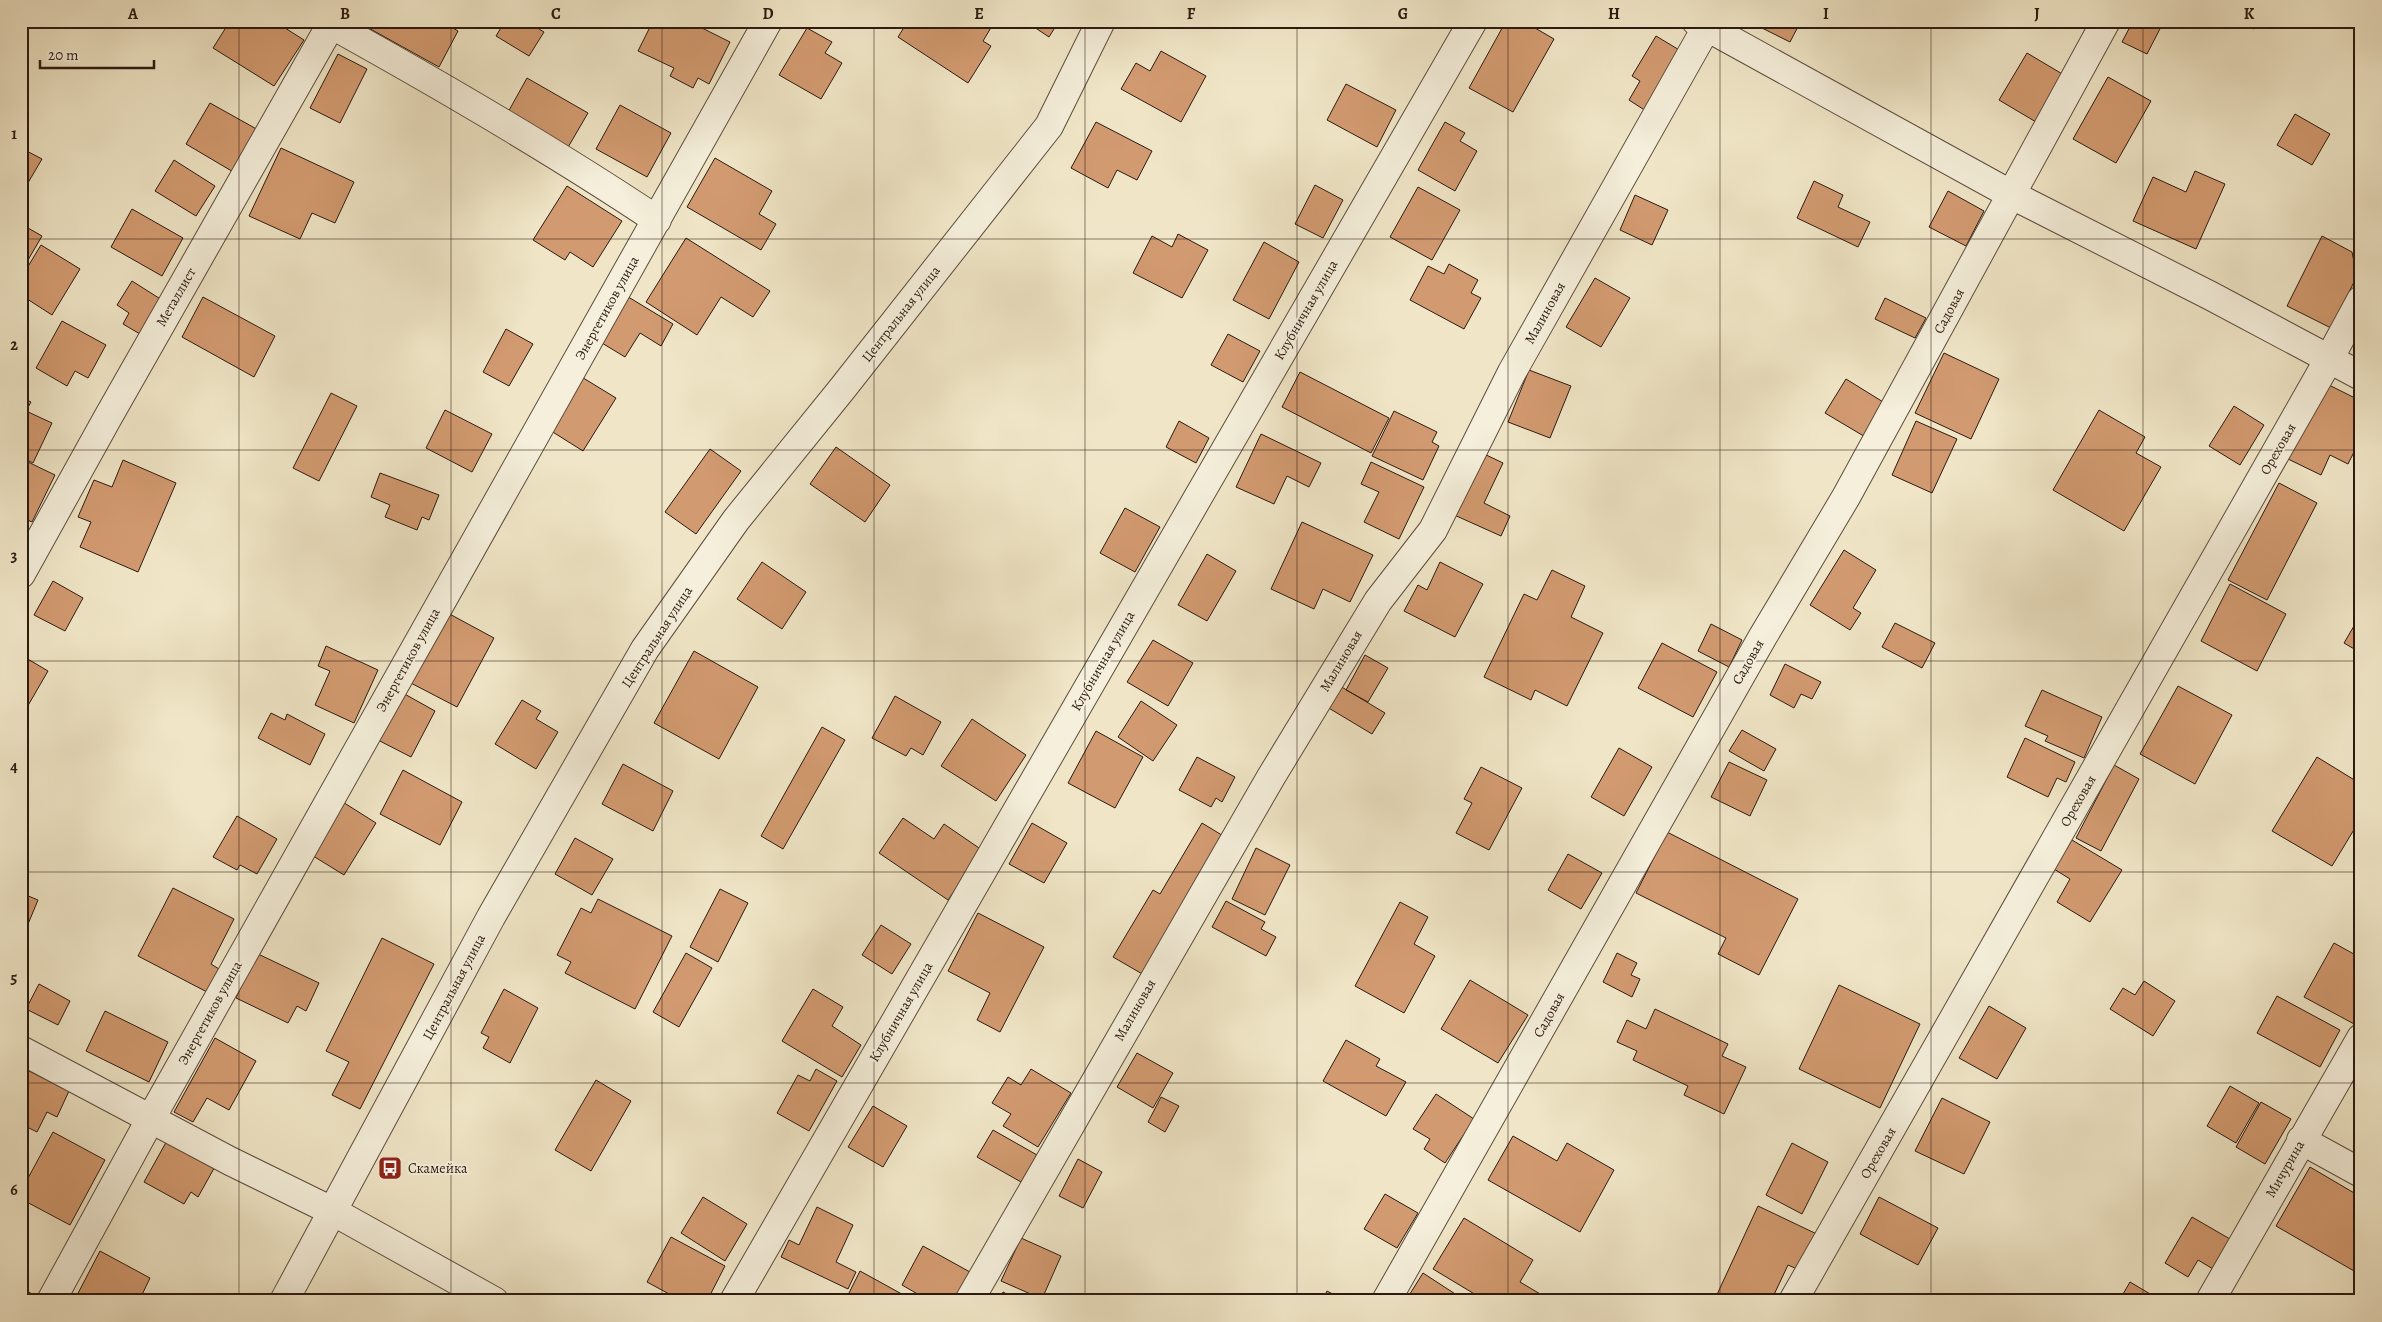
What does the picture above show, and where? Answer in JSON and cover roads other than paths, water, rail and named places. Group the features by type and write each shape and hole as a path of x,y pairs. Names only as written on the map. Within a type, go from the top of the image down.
{"street":[{"name":"Энергетиков улица","path":"51,1301 150,1120 768,21"},
{"name":"Центральная улица","path":"284,1301 334,1212 491,917 645,649 736,520 842,389 1048,126 1101,21"},
{"name":"Клубничная улица","path":"734,1301 1473,21"},
{"name":"Садовая","path":"1386,1301 1762,638 1846,497 2106,21"},
{"path":"329,22 593,178 656,220"},
{"name":"Металлист","path":"21,574 329,22"},
{"path":"1704,23 2012,195 2361,376"},
{"name":"Малиновая","path":"969,1301 1271,777 1378,601 1433,530 1512,372 1704,23"},
{"name":"Ореховая","path":"1793,1301 2329,360 2361,300"},
{"name":"Мичурина","path":"2210,1301 2361,1038"},
{"path":"21,1050 150,1120 334,1212 494,1301"},
{"path":"2302,1140 2361,1173"}],"place":[{"name":"Скамейка","path":"390,1168"}]}
